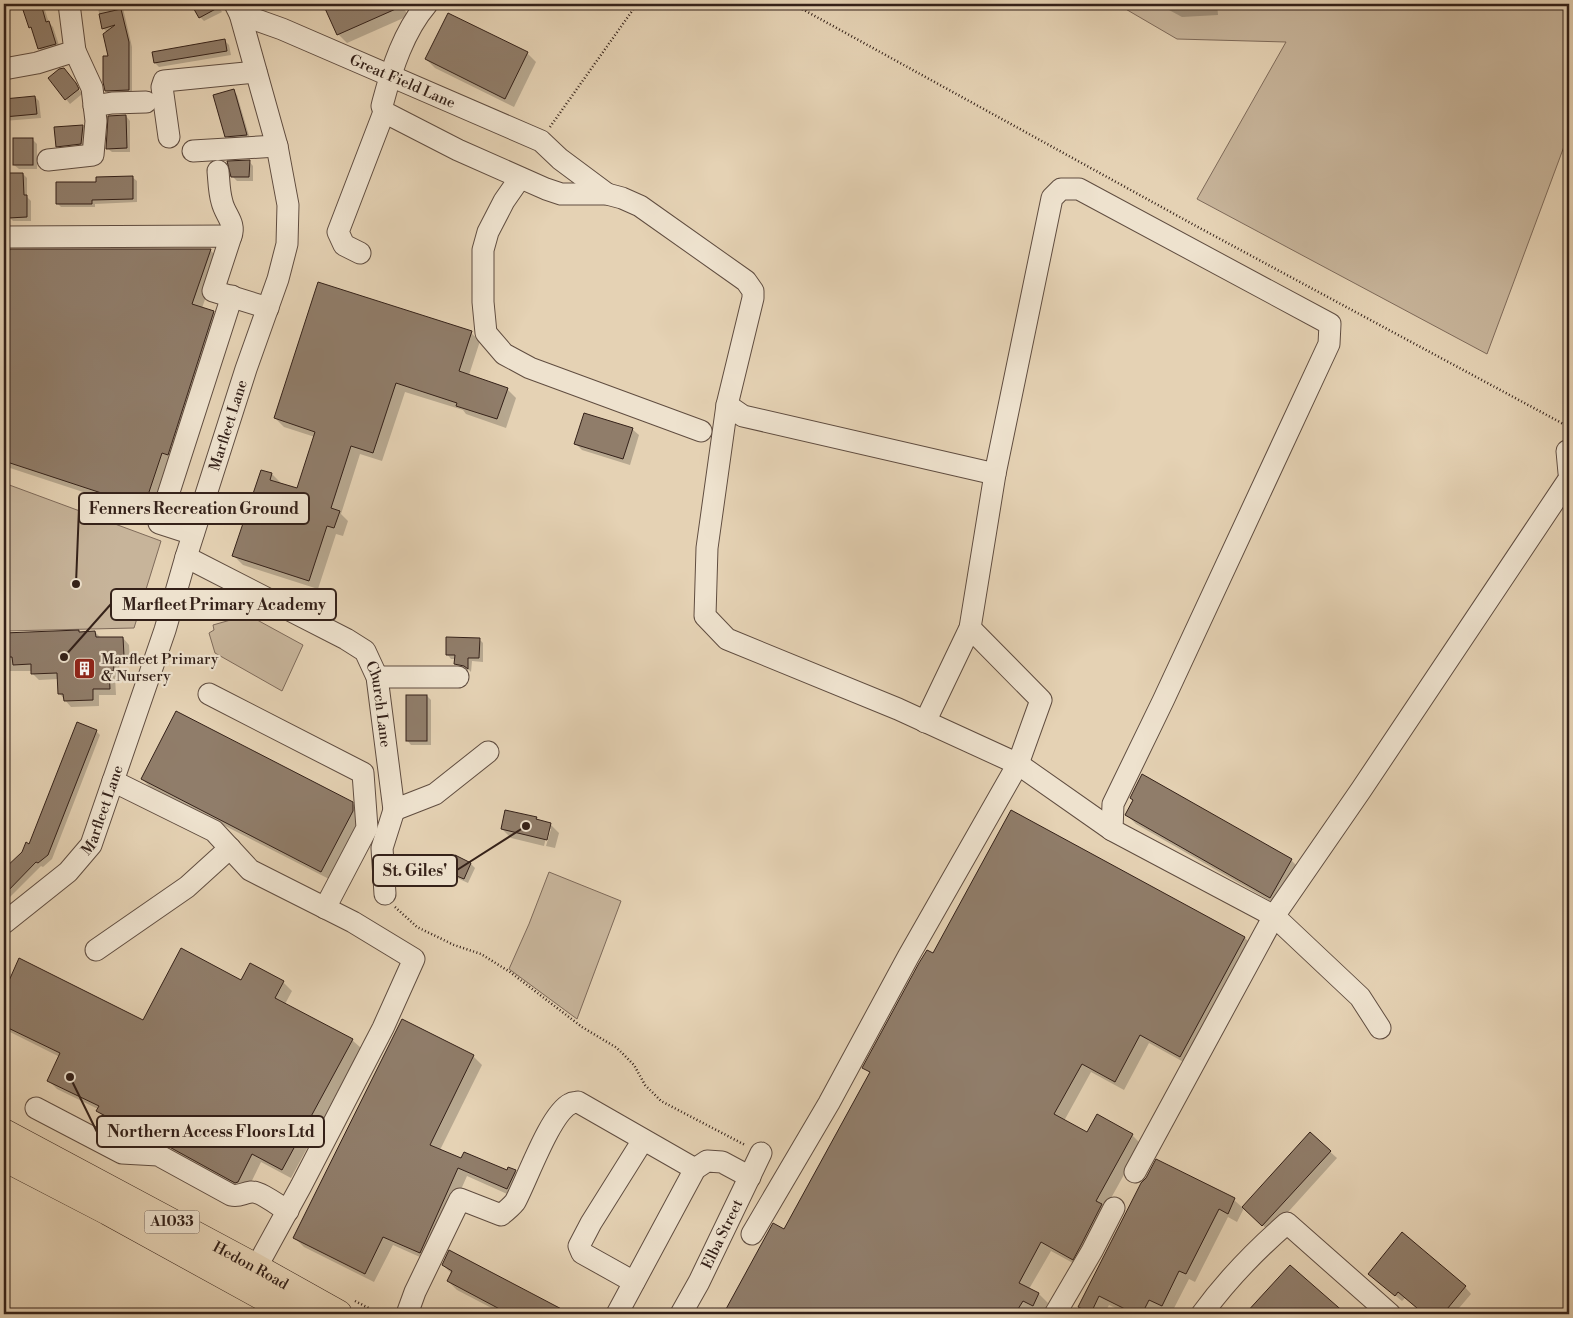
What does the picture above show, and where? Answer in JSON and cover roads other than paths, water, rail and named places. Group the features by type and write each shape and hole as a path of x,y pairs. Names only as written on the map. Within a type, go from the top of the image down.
{"highway":[{"name":"Hedon Road","path":"4,1133 338,1314"},
{"name":"Hedon Road","path":"4,1157 108,1211 295,1314"}],"street":[{"path":"48,160 93,155 96,121 92,88 75,51 69,4"},
{"path":"360,253 344,245 338,232 384,112 382,106 390,75 416,17 427,4"},
{"name":"Great Field Lane","path":"238,9 541,141 560,159 607,194"},
{"name":"Marfleet Lane","path":"4,922 68,872 91,845 165,630 193,534 243,378 278,279 287,244 288,205 277,146 238,9"},
{"path":"4,69 37,63 75,51"},
{"path":"169,137 162,87 164,81 256,72"},
{"path":"94,106 118,102 146,102"},
{"path":"384,112 458,150 546,189 561,194 607,194 640,206 746,281 753,291 753,298 727,405 707,548 705,616 727,639 925,722 1018,764 1112,830 1274,916 1360,996 1380,1028"},
{"path":"193,151 277,146"},
{"path":"218,171 222,205 233,230 213,290 268,308"},
{"path":"520,178 504,201 488,232 483,250 482,302 486,333 504,354 530,368 701,431"},
{"path":"925,722 970,628 994,474 1052,198 1061,189 1079,189 1330,324 1329,344 1113,804 1112,830"},
{"path":"4,237 231,236"},
{"path":"193,534 159,523 232,296"},
{"path":"727,405 743,416 994,474"},
{"path":"1567,451 1569,473"},
{"path":"1134,1172 1274,916 1361,790 1569,479"},
{"name":"Church Lane","path":"186,557 366,651 377,677 394,810 382,848 385,894"},
{"path":"752,1234 829,1103 908,957 1018,764 1041,700 970,628"},
{"path":"377,677 458,677"},
{"path":"209,694 363,772 367,828 325,908"},
{"path":"394,810 435,794 488,752"},
{"path":"113,781 214,831 250,870 352,922 414,959 383,1028 288,1211 256,1268"},
{"path":"96,950 187,888 230,848"},
{"path":"406,1314 460,1199 501,1215 508,1210 514,1203 532,1163 558,1115 570,1104 578,1102 695,1169"},
{"path":"36,1108 122,1152 158,1155 231,1194 238,1196 252,1192 258,1193 288,1211"},
{"path":"634,1282 582,1253 578,1246 643,1140"},
{"name":"Elba Street","path":"681,1314 699,1282 761,1153"},
{"path":"616,1314 695,1169 707,1161 722,1162 750,1177"},
{"path":"1055,1314 1092,1251 1114,1208"},
{"path":"1202,1314 1264,1243 1286,1223 1390,1314"}],"place":[{"name":"Fenners Recreation Ground","path":"76,584"},
{"name":"Marfleet Primary Academy","path":"64,657"},
{"name":"Marfleet Primary & Nursery","path":"85,668"},
{"name":"St. Giles'","path":"526,826"},
{"name":"Northern Access Floors Ltd","path":"70,1077"}]}
